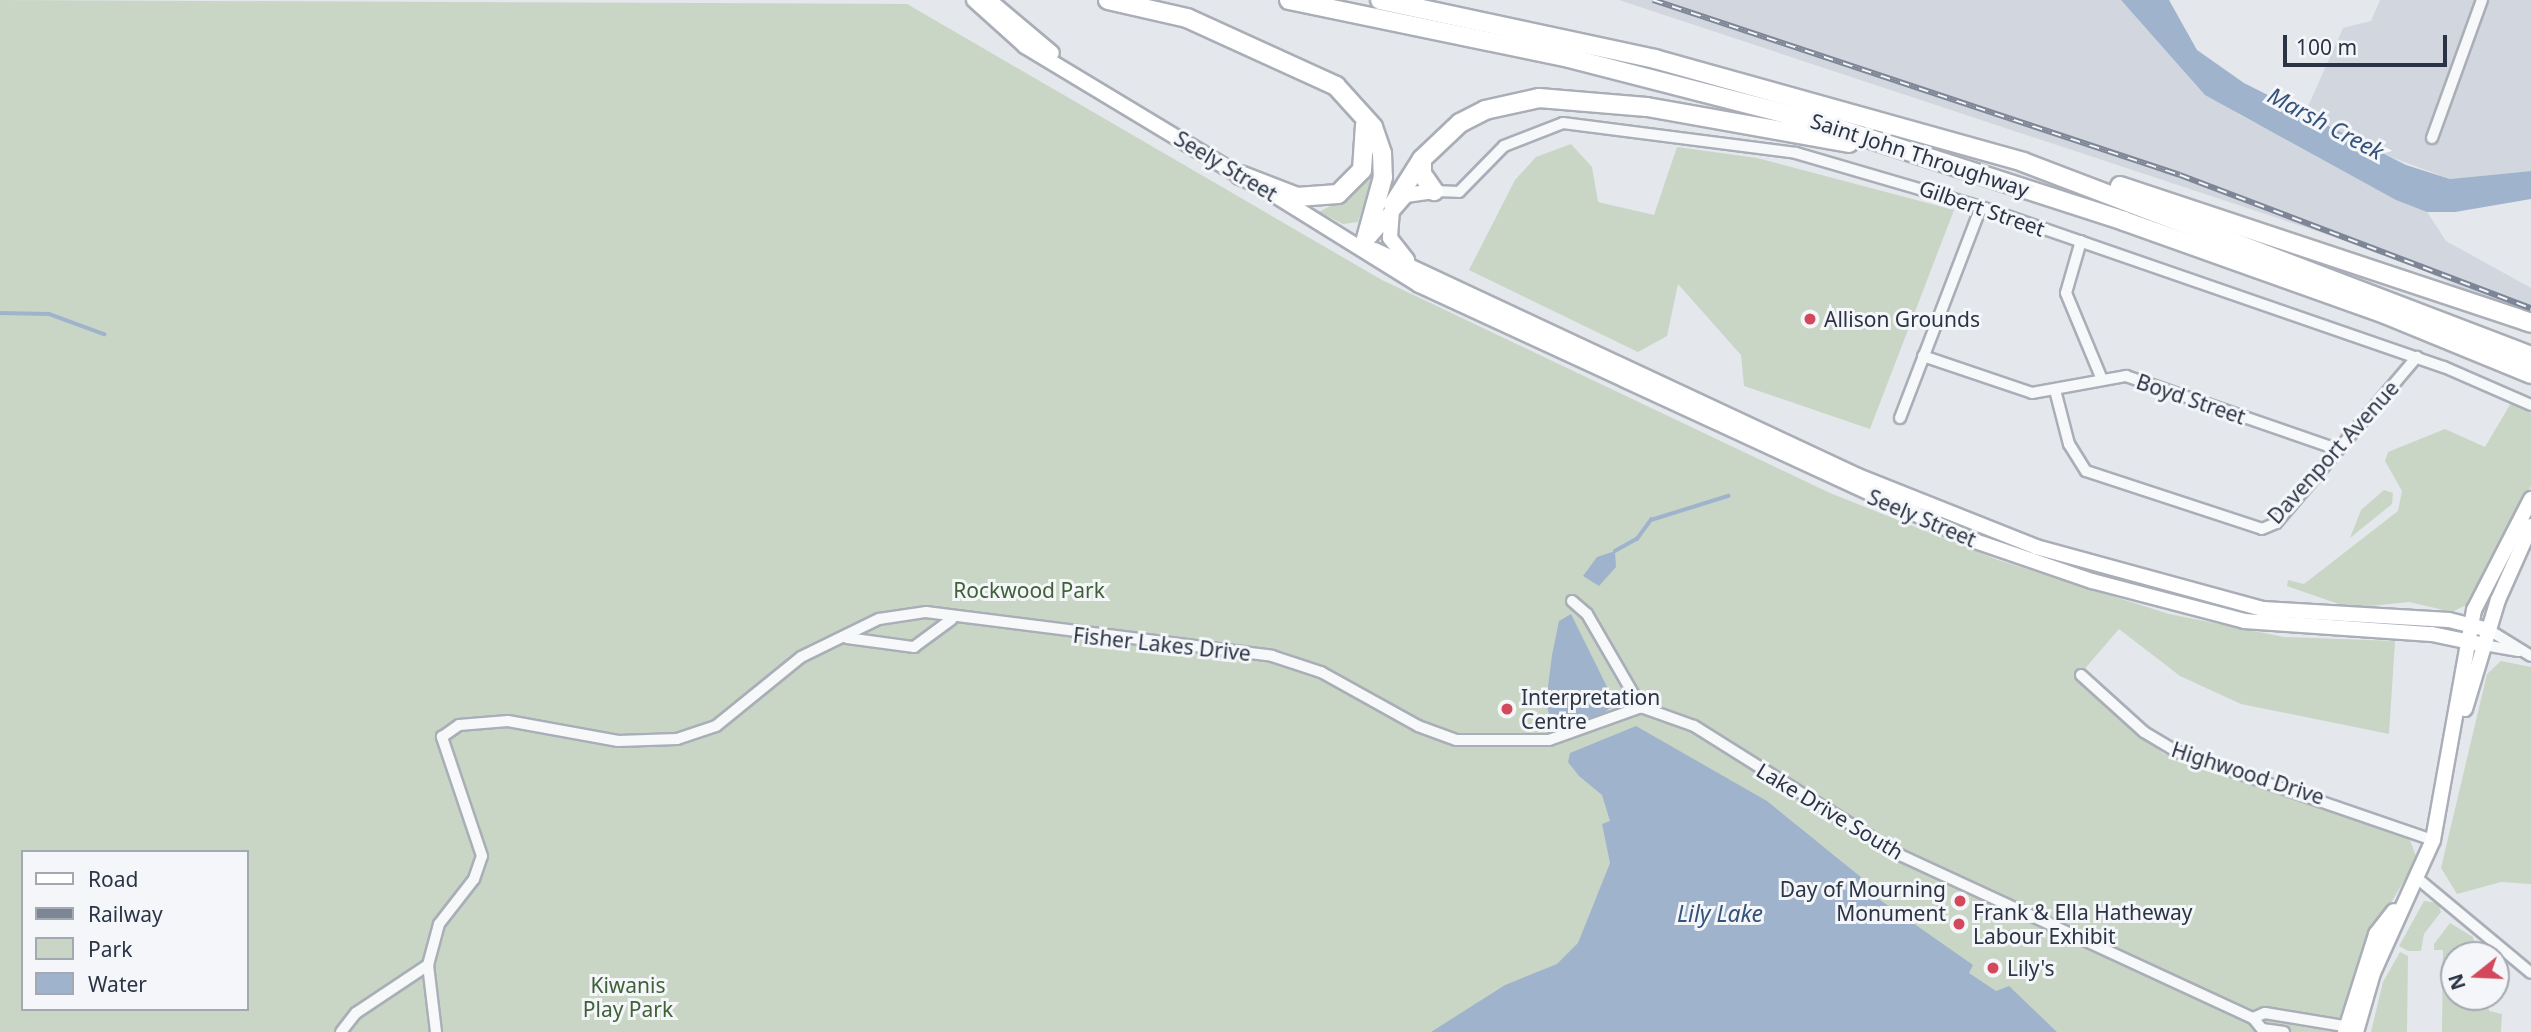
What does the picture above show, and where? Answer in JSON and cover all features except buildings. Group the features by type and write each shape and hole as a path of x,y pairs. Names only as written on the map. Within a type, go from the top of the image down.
{"highway":[{"path":"1108,0 1187,18 1249,42 1336,86 1359,108 1373,127 1383,177 1363,246"},
{"name":"Saint John Throughway","path":"1289,0 1732,98 1954,167 2336,296 2531,374"},
{"name":"Saint John Throughway","path":"1380,0 1489,20 1749,83 2023,162 2531,356"},
{"path":"1413,0 1489,20"},
{"path":"1393,205 1422,159 1485,110 1539,98 1745,122 1954,167"},
{"path":"1240,175 1297,197 1338,194 1363,170 1368,150 1359,108"},
{"path":"1422,159 1422,174 1434,191"},
{"path":"2023,162 2168,200 2531,323"}],"main road":[{"name":"Seely Street","path":"974,0 1090,84 1363,246 1419,285 1795,462 1996,549 2253,623 2467,641 2484,645"},
{"name":"Seely Street","path":"989,0 1028,41"},
{"path":"1363,246 1393,205 1406,195 1434,191"},
{"path":"1393,205 1391,237 1408,261"},
{"name":"Seely Street","path":"1363,246 1408,261 1858,476 2035,547 2280,612 2470,623 2488,630"},
{"path":"2455,744 2470,623 2531,499"},
{"path":"2351,1029 2376,934 2408,894 2433,840 2455,744 2488,630 2531,526"}],"street":[{"path":"2432,138 2482,0"},
{"name":"Gilbert Street","path":"1434,191 1459,192 1511,142 1541,128 1576,122 1796,153 1981,207 2417,357 2531,405"},
{"path":"1900,418 1981,207"},
{"path":"2081,242 2066,293 2101,377"},
{"name":"Boyd Street","path":"1923,356 2029,392 2055,390 2101,377 2126,376 2337,449"},
{"name":"Davenport Avenue","path":"2055,390 2069,444 2086,471 2252,529 2276,523 2417,357"},
{"path":"1572,601 1587,614 1641,707"},
{"name":"Fisher Lakes Drive","path":"436,1032 428,965 439,924 474,879 482,856 445,749 447,728 508,721 618,741 677,739 716,726 789,664 889,616 936,613 952,619 1272,656 1321,672 1418,726 1456,740 1549,740 1641,707"},
{"path":"847,638 914,647 952,619"},
{"name":"Seely Street","path":"2488,630 2528,654"},
{"name":"Seely Street","path":"2484,645 2528,654"},
{"name":"Highwood Drive","path":"2081,675 2144,732 2177,752 2433,840"},
{"name":"Lake Drive South","path":"1641,707 1694,726 1900,855 2253,1018 2262,1028 2284,1032"},
{"path":"2417,878 2531,973"},
{"path":"341,1032 356,1013 428,965"},
{"name":"Lake Drive South","path":"2253,1018 2265,1013 2351,1029"}],"shaded area":[{"path":"1619,0 2121,0 2238,114 2427,212 2446,241 2531,288 2531,318 2386,254"},
{"path":"2380,0 2531,0 2531,171 2450,179 2380,153 2305,113 2343,28 2371,21"}],"green space":[{"name":"Rockwood Park","path":"0,0 907,4 1382,280 1830,493 1998,560 2169,614 2284,637 2395,641 2389,734 2241,704 2180,676 2119,629 2076,679 2164,754 2338,810 2410,840 2417,859 2382,918 2342,1032 0,1032"},
{"name":"Allison Grounds","path":"1571,144 1592,167 1598,202 1654,215 1677,147 1757,158 1954,210 1870,429 1744,386 1741,355 1678,284 1667,336 1638,352 1469,270 1515,180 1536,157"},
{"path":"1369,173 1375,174 1358,222 1343,224 1319,212 1347,197"},
{"path":"2511,403 2531,413 2531,486 2468,604 2452,612 2409,602 2350,608 2287,586 2288,580 2304,584 2398,511 2402,491 2385,461 2388,452 2445,429 2485,447"},
{"path":"2384,490 2393,493 2392,504 2350,538 2361,510"},
{"path":"2501,661 2531,667 2531,884 2501,882 2457,894 2441,868 2487,674"},
{"path":"2424,901 2438,903 2441,912 2424,934 2421,951 2408,951 2399,946"},
{"path":"2450,923 2473,937 2474,941 2440,941 2440,950 2434,950 2434,944"},
{"path":"2400,952 2408,956 2407,1032 2371,1032 2383,982"},
{"path":"2442,1011 2489,1011 2502,1014 2501,1032 2442,1032"}],"water":[{"path":"2121,0 2169,0 2197,50 2244,83 2406,165 2450,179 2531,171 2531,199 2455,212 2427,212 2396,200 2205,95"},
{"path":"1615,551 1616,567 1599,586 1583,576 1597,557"},
{"path":"1571,614 1615,703 1602,715 1552,724 1546,703 1552,655 1559,621"},
{"name":"Lily Lake","path":"1636,726 1767,801 1862,878 1873,895 1973,965 1969,973 1996,991 2009,986 2057,1032 1431,1032 1505,985 1557,964 1578,943 1610,863 1602,824 1610,821 1602,795 1579,776 1568,762 1570,753"}],"waterway":[{"path":"0,313 49,314 104,334"},
{"path":"1615,551 1637,539 1651,520 1728,496"}],"railway":[{"path":"1653,0 2180,175 2531,308"}],"place":[{"name":"Allison Grounds","path":"1810,319"},
{"name":"Interpretation Centre","path":"1507,709"},
{"name":"Day of Mourning Monument","path":"1960,901"},
{"name":"Frank & Ella Hatheway Labour Exhibit","path":"1959,924"},
{"name":"Lily's","path":"1993,968"}],"water label":[{"name":"Marsh Creek","path":"2326,123"}],"park label":[{"name":"Kiwanis Play Park","path":"628,997"}]}
